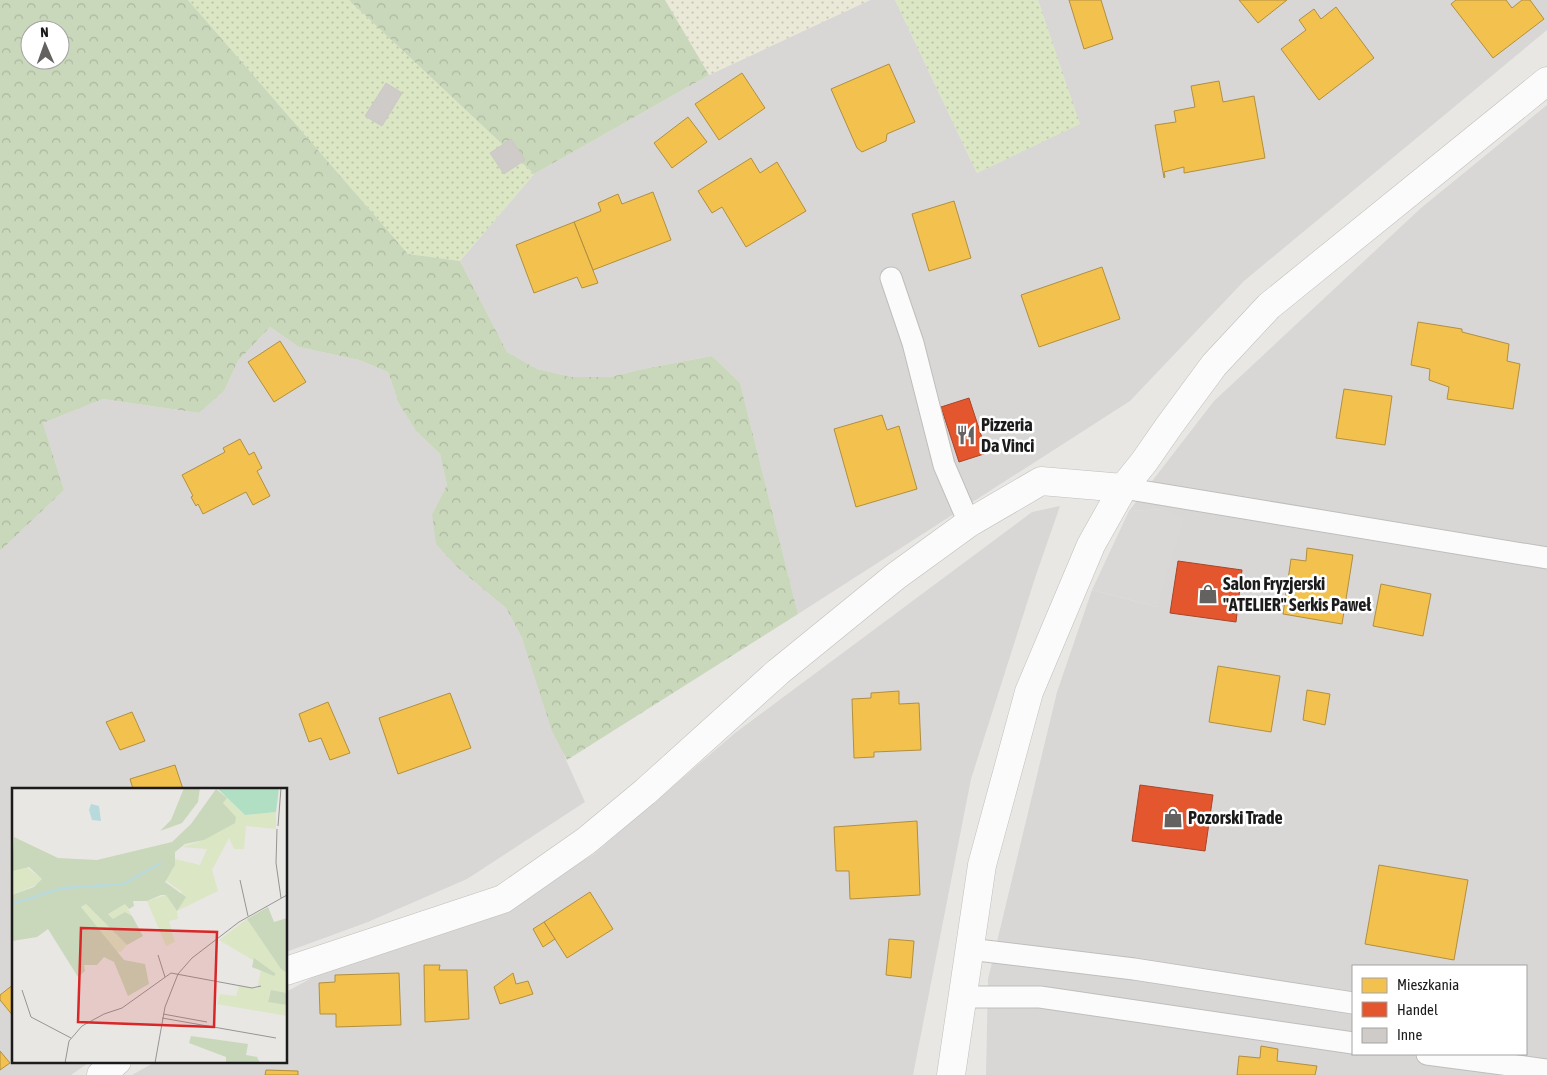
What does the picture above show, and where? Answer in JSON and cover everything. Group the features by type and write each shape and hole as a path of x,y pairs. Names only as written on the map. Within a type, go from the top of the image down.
{"street":[{"path":"951,1075 982,864 1029,692 1091,545 1123,488 1214,365 1269,306 1547,81"},
{"path":"288,970 503,899 586,842 645,792 778,672 896,576 969,523 1041,481 1123,488"},
{"path":"101,1075 116,1062"}],"lane":[{"path":"891,278 913,343 944,464 969,523"},
{"path":"1123,488 1547,558"},
{"path":"969,949 1134,969 1352,1003"},
{"path":"962,997 1040,998 1352,1043"},
{"path":"1434,1055 1547,1070"}],"shaded area":[{"path":"665,0 870,0 709,75"},
{"path":"870,0 895,0 977,173 1079,124 1038,0 1547,0 1547,30 1244,281 1130,401 798,614 740,383 712,356 610,377 572,377 537,369 507,352 460,261 534,174 709,75"},
{"path":"1547,105 1547,1075 986,1075 988,979 1057,692 1092,590 1157,607 1163,509 1129,511 1214,401 1421,208"},
{"path":"270,327 299,347 359,360 388,372 399,404 416,431 440,454 447,485 432,514 458,568 506,608 522,638 566,760 585,802 467,879 368,922 288,951 288,788 12,788 12,1062 90,1062 71,1075 0,1075 0,551 64,490 43,423 103,399 199,413 224,391 238,361"},
{"path":"1060,506 971,779 913,1075 132,1075 155,1062 288,1062 288,991 337,964 506,908 594,854 735,733 1032,512"},
{"path":"1163,509 1184,517 1157,607 1092,590 1129,511"}],"green space":[{"path":"0,0 188,0 408,254 460,261 507,352 537,369 572,377 610,377 712,356 740,383 798,614 567,760 552,731 522,638 506,608 458,568 436,544 432,514 447,485 440,454 416,431 399,404 388,372 359,360 299,347 270,327 238,361 224,391 199,413 103,399 43,423 64,490 0,551"},
{"path":"188,0 349,0 534,174 460,261 408,254"},
{"path":"349,0 665,0 709,75 534,174"},
{"path":"895,0 1038,0 1080,124 977,173"}],"building: Mieszkania":[{"path":"1069,0 1101,0 1113,39 1084,49"},
{"path":"1239,0 1287,0 1258,23"},
{"path":"1456,0 1506,0 1512,8 1522,0 1530,0 1544,19 1493,58 1451,4"},
{"path":"1336,7 1374,58 1319,100 1281,49 1306,30 1299,20 1314,9 1321,19"},
{"path":"889,64 915,122 887,134 886,141 862,152 857,148 831,89"},
{"path":"742,73 765,108 719,140 695,104"},
{"path":"1219,81 1223,102 1254,96 1265,158 1184,173 1184,167 1164,172 1164,178 1155,125 1176,122 1174,111 1195,107 1191,86"},
{"path":"688,117 707,142 672,168 654,143"},
{"path":"751,158 760,173 777,162 806,211 746,247 722,207 712,213 698,191"},
{"path":"653,192 671,240 593,270 574,222 601,211 598,203 618,194 622,204"},
{"path":"954,201 971,258 929,271 912,214"},
{"path":"574,222 598,283 582,288 577,277 534,293 516,245"},
{"path":"1102,267 1120,319 1039,347 1021,295"},
{"path":"1418,322 1462,329 1462,332 1509,344 1507,361 1520,364 1513,409 1447,399 1449,387 1429,380 1430,369 1411,365"},
{"path":"280,341 306,382 274,402 248,362"},
{"path":"1344,389 1392,396 1385,445 1336,438"},
{"path":"882,415 887,430 899,426 917,489 856,507 834,429"},
{"path":"240,439 249,455 254,452 262,468 257,471 270,496 253,505 246,492 203,514 198,504 196,506 191,497 193,496 182,475 225,452 223,448"},
{"path":"1307,548 1353,555 1342,624 1283,614 1291,559 1306,561"},
{"path":"1381,584 1431,594 1423,636 1373,626"},
{"path":"1218,666 1280,676 1271,732 1209,722"},
{"path":"1307,690 1330,694 1325,725 1303,720"},
{"path":"899,691 899,704 919,703 921,750 874,752 874,757 854,758 852,699 871,698 871,693"},
{"path":"450,693 471,748 398,774 379,718"},
{"path":"328,702 350,753 330,760 321,738 309,742 299,714"},
{"path":"132,712 145,741 120,750 106,722"},
{"path":"175,765 183,788 133,788 130,779"},
{"path":"917,821 920,895 850,899 849,871 836,871 834,827"},
{"path":"1379,865 1468,880 1454,960 1365,944"},
{"path":"590,892 613,929 567,958 544,922"},
{"path":"544,922 555,939 543,947 533,929"},
{"path":"889,939 914,941 911,978 886,975"},
{"path":"424,965 440,965 439,970 467,970 469,1019 425,1022"},
{"path":"399,973 401,1025 336,1027 336,1014 320,1014 319,983 335,982 335,975"},
{"path":"513,973 516,984 528,981 533,994 500,1004 494,987"},
{"path":"12,986 12,1015 0,1000 0,995"},
{"path":"1261,1046 1278,1049 1277,1061 1317,1066 1315,1075 1237,1075 1239,1056 1260,1058"},
{"path":"0,1051 10,1063 0,1070"},
{"path":"266,1070 298,1071 298,1075 265,1075"}],"building: Handel":[{"path":"969,398 987,453 959,462 941,407"},
{"path":"1178,561 1242,570 1236,622 1170,613"},
{"name":"Pozorski Trade","path":"1140,785 1213,795 1205,851 1132,841"}],"building: Inne":[{"path":"386,83 402,93 382,126 365,116"},
{"path":"511,139 525,160 504,174 490,153"}],"place":[{"name":"Pizzeria Da Vinci","path":"966,435"},
{"name":"Salon Fryzjerski \"ATELIER\" Serkis Paweł","path":"1208,594"},
{"name":"Pozorski Trade","path":"1173,818"}]}
